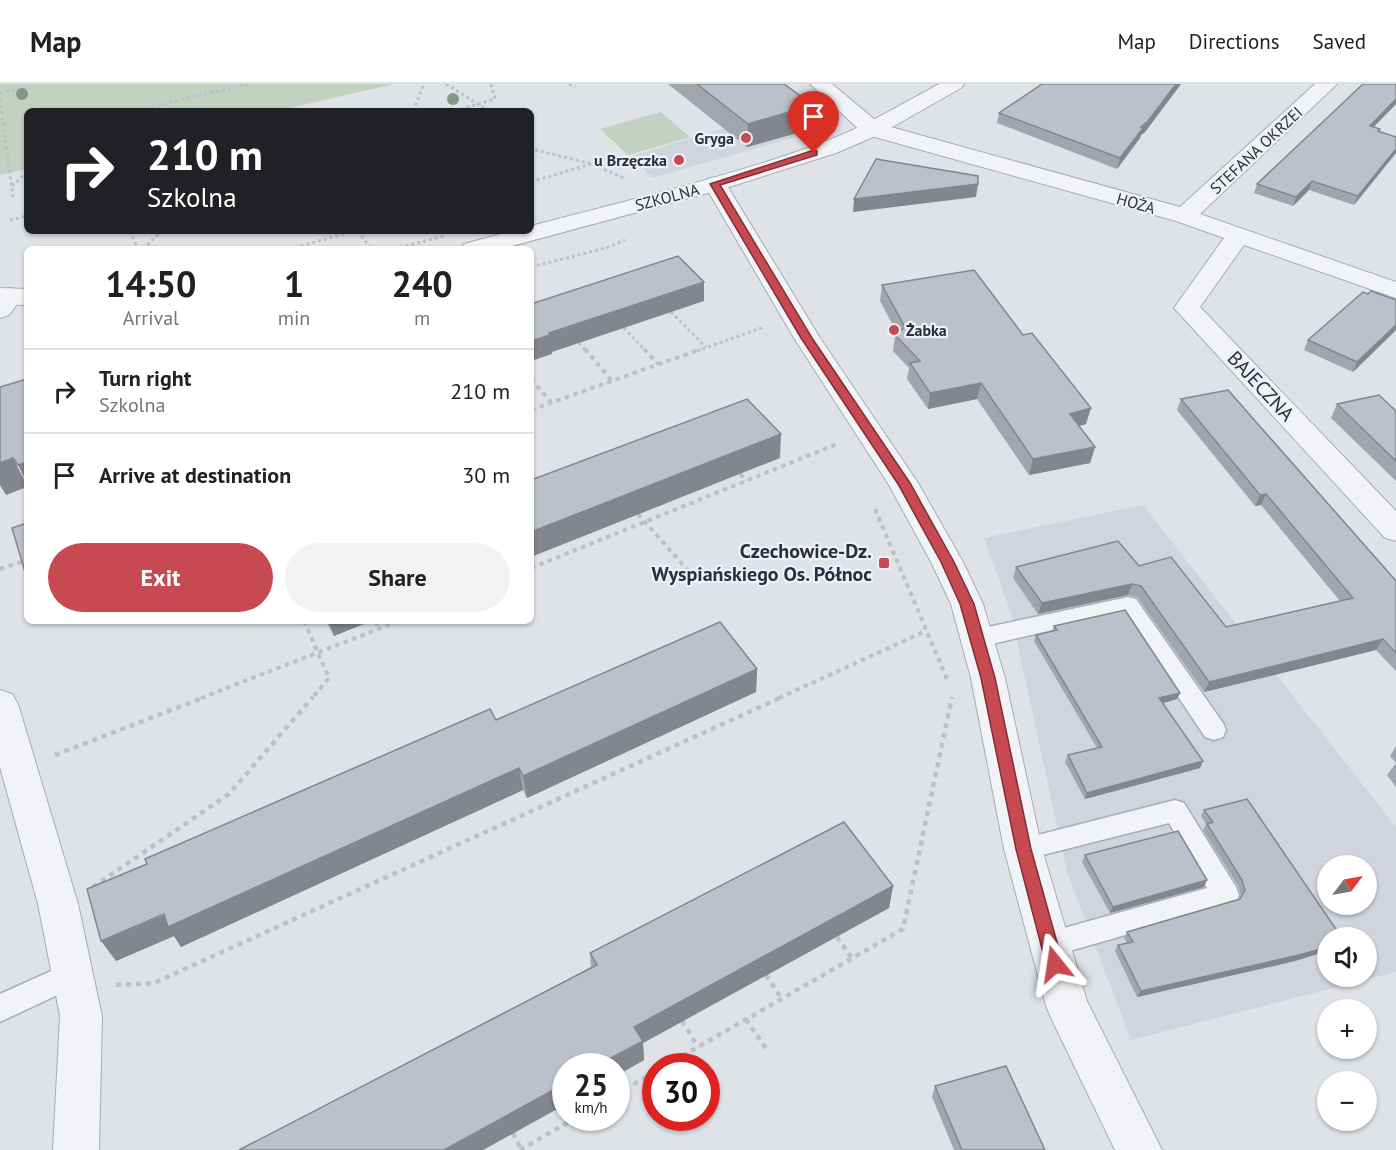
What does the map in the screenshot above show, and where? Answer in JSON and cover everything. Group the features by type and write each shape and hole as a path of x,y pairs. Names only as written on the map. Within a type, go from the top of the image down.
{"street":[{"path":"820,84 872,129"},
{"name":"SZKOLNA","path":"534,233 715,184 828,148 872,129 954,84"},
{"name":"STEFANA OKRZEI","path":"1184,216 1327,84"},
{"name":"HOŻA","path":"872,129 1184,216 1396,290"},
{"path":"715,184 807,338 903,483 947,562 967,604 979,638 1023,849 1066,1006 1139,1150"},
{"name":"SZKOLNA","path":"484,246 529,234"},
{"name":"BAJECZNA","path":"1239,234 1187,308 1396,530"},
{"path":"0,704 21,760 58,904 89,980 81,1016 76,1150"}],"lane":[{"path":"979,638 1128,605 1214,730"},
{"path":"1023,849 1175,811 1226,895 1049,944"},
{"path":"0,1008 89,980"}],"path":[{"path":"155,108 170,102 249,84"},
{"path":"414,108 424,84"},
{"path":"446,84 484,108"},
{"path":"468,108 495,99 491,84"},
{"path":"569,84 575,87"},
{"path":"0,93 32,87"},
{"path":"0,99 13,197"},
{"path":"0,146 6,145"},
{"path":"534,148 592,164 630,181"},
{"path":"534,181 592,164"},
{"path":"11,186 24,175"},
{"path":"10,220 24,217"},
{"path":"146,246 159,234"},
{"path":"300,246 345,234"},
{"path":"358,234 368,246"},
{"path":"406,246 445,236"},
{"path":"671,312 706,347"},
{"path":"762,317 772,333"},
{"path":"534,409 768,326"},
{"path":"624,328 658,364"},
{"path":"579,343 612,381"},
{"path":"534,382 551,402"},
{"path":"832,434 843,452"},
{"path":"534,566 837,444"},
{"path":"740,474 747,480"},
{"path":"690,494 696,501"},
{"path":"874,507 948,682"},
{"path":"638,514 690,574"},
{"path":"572,541 578,548"},
{"path":"0,569 24,561"},
{"path":"91,888 229,794 329,678 306,624"},
{"path":"378,624 380,629"},
{"path":"21,760 320,653 392,624"},
{"path":"89,980 154,983 926,631"},
{"path":"688,1053 903,929 953,693"},
{"path":"837,936 852,958"},
{"path":"766,975 782,999"},
{"path":"747,1019 767,1050"},
{"path":"682,1021 698,1047"},
{"path":"513,1133 520,1150 553,1131"}],"shaded area":[{"path":"808,103 821,118 821,127 789,139 652,178 632,156"},
{"path":"1143,505 1396,827 1396,972 1377,977 1377,927 1317,927 1317,987 1338,987 1131,1040 1067,872 1011,613 984,538"}],"green space":[{"path":"0,84 394,84 290,108 24,108 24,170 0,175"},
{"path":"661,112 690,137 628,155 600,129"}],"building":[{"path":"697,84 784,84 813,105 748,124"},
{"path":"1042,84 1176,84 1141,127 1143,128 1120,158 999,113"},
{"path":"1363,84 1396,84 1396,99 1370,126 1396,137 1396,149 1358,196 1312,181 1296,197 1257,184"},
{"path":"876,159 978,176 978,184 854,199"},
{"path":"678,256 704,282 549,333 550,335 534,340 534,303"},
{"path":"974,270 1023,335 1032,333 1091,408 1070,414 1095,447 1033,459 981,383 930,393 910,363 920,361 895,335 905,327 882,285"},
{"path":"1371,291 1396,300 1396,325 1357,362 1308,340 1363,292 1368,294"},
{"path":"24,380 24,463 18,465 13,458 0,463 0,387"},
{"path":"1228,390 1396,581 1396,653 1383,639 1209,682 1141,586 1132,584 1042,603 1016,567 1118,541 1139,566 1171,557 1226,627 1353,598 1266,494 1260,495 1181,399"},
{"path":"1379,395 1396,411 1396,461 1337,404"},
{"path":"747,399 781,434 534,531 534,479"},
{"path":"24,524 24,569 12,528"},
{"path":"1125,610 1180,693 1159,698 1203,761 1087,793 1068,755 1102,747 1036,635 1057,630 1054,626"},
{"path":"720,622 757,669 523,776 519,768 168,927 164,914 101,941 87,889 147,864 145,859 490,709 496,720"},
{"path":"1247,799 1317,901 1317,915 1326,915 1334,927 1317,927 1317,950 1141,991 1118,945 1133,942 1127,932 1240,899 1245,890 1242,880 1207,824 1213,822 1204,810"},
{"path":"844,822 893,886 634,1027 643,1041 620,1053 552,1053 552,1091 444,1150 239,1150 597,965 590,953"},
{"path":"1178,831 1207,880 1113,907 1085,855"},
{"path":"1006,1066 1045,1150 962,1150 935,1086"}],"place":[{"name":"Gryga","path":"746,138"},
{"name":"u Brzęczka","path":"679,160"},
{"name":"Żabka","path":"894,330"},
{"name":"Czechowice-Dz. Wyspiańskiego Os. Północ","path":"884,563"}],"route":[{"path":"814,153 715,184 807,338 903,483 947,562 967,604 979,638 1023,849 1055,964"}]}
